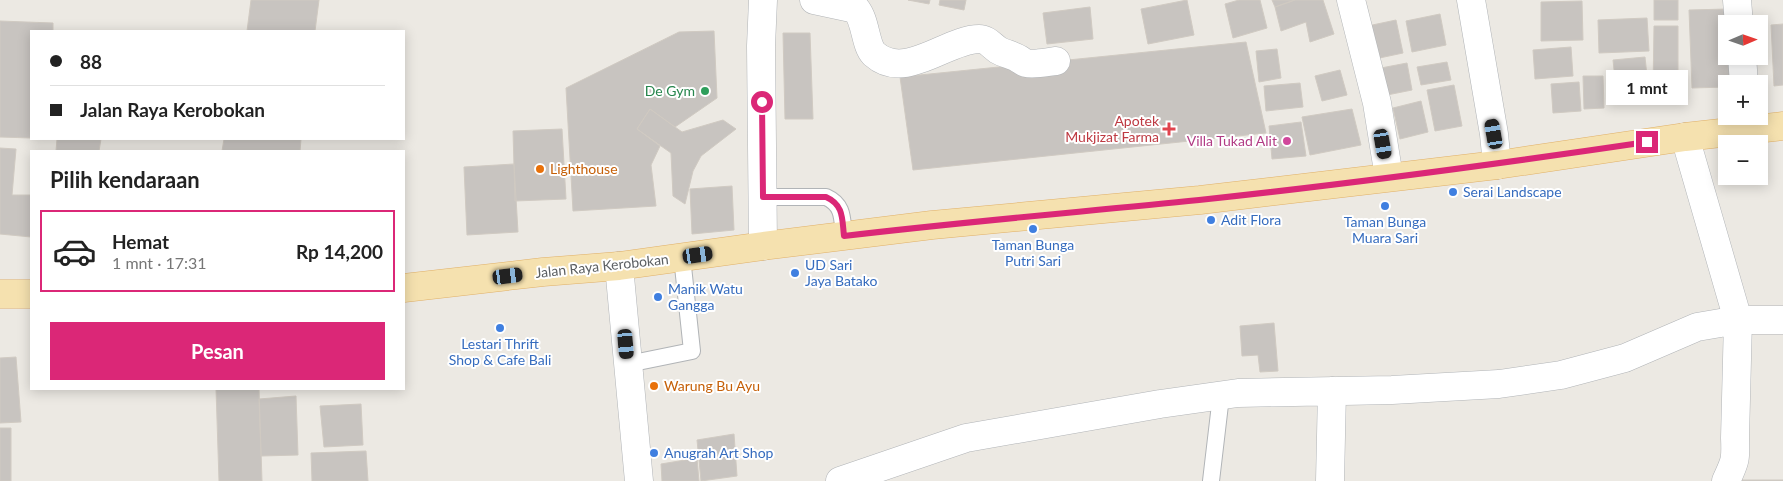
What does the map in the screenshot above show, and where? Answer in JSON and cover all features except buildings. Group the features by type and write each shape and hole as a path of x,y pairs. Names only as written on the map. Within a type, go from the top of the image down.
{"main road":[{"name":"Jalan Raya Kerobokan","path":"405,288 543,272 619,266 932,225 1200,200 1496,165 1685,137 1739,125"},
{"name":"Jalan Raya Kerobokan","path":"1768,125 1783,126"},
{"path":"0,294 30,294"}],"street":[{"path":"762,0 763,246"},
{"path":"814,0 856,9 862,16 873,53 895,63 922,60 959,43 976,39 985,40 1026,63 1056,61"},
{"path":"1351,0 1377,103 1389,178"},
{"path":"1471,0 1494,134 1496,165"},
{"path":"1737,0 1738,15"},
{"path":"1685,137 1738,320 1736,456 1735,465 1726,481"},
{"path":"619,266 639,481"},
{"path":"840,481 966,438 1160,404 1238,393 1392,390 1499,384 1561,374 1625,358 1696,327 1738,320 1783,320"},
{"path":"1330,481 1332,391"}],"lane":[{"path":"763,197 826,197 835,201 840,209 844,236"},
{"path":"628,364 692,351 682,257"},
{"path":"1210,481 1221,396"}],"place":[{"name":"De Gym","path":"705,91"},
{"name":"Apotek Mukjizat Farma","path":"1169,129"},
{"name":"Villa Tukad Alit","path":"1287,141"},
{"name":"Lighthouse","path":"540,169"},
{"name":"Serai Landscape","path":"1453,192"},
{"name":"Taman Bunga Muara Sari","path":"1385,206"},
{"name":"Adit Flora","path":"1211,220"},
{"name":"Taman Bunga Putri Sari","path":"1033,229"},
{"name":"UD Sari Jaya Batako","path":"795,273"},
{"name":"Manik Watu Gangga","path":"658,297"},
{"name":"Lestari Thrift Shop & Cafe Bali","path":"500,328"},
{"name":"Warung Bu Ayu","path":"654,386"},
{"name":"Anugrah Art Shop","path":"654,453"}],"route":[{"path":"762,102 763,197 826,197 835,201 840,209 844,236 932,225 1200,200 1496,165 1647,142"}]}
